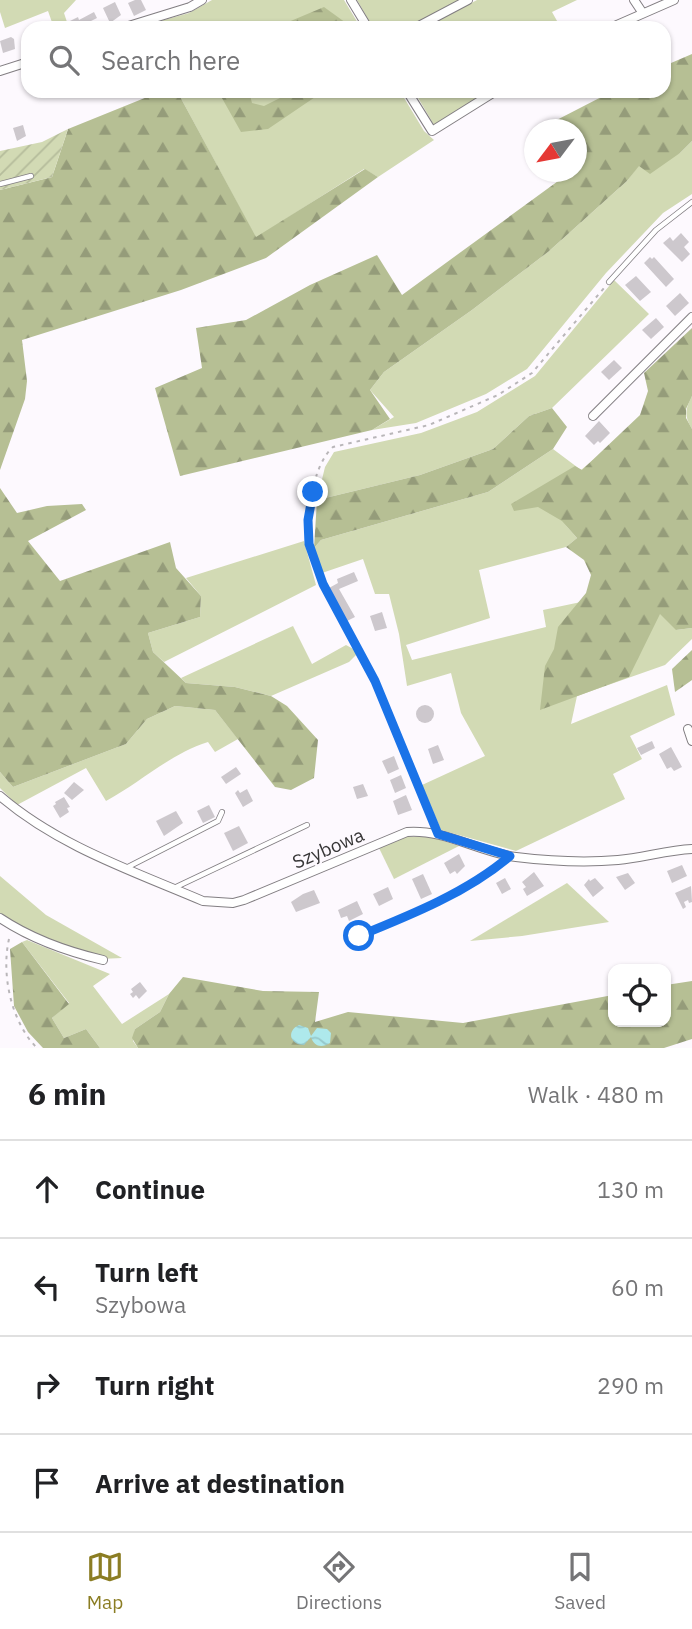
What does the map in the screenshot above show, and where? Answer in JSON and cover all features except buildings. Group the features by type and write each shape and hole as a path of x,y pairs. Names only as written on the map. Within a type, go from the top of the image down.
{"street":[{"path":"145,21 190,7 202,0"},
{"path":"351,0 364,21"},
{"path":"428,21 468,0"},
{"path":"634,0 642,12"},
{"path":"624,21 674,0"},
{"path":"0,71 21,64"},
{"path":"411,98 432,131 485,98"},
{"path":"593,416 692,317"},
{"path":"688,729 692,741"},
{"name":"Szybowa","path":"0,796 24,817 90,853 203,901 233,903 407,832 426,831 510,856 575,861 620,860 677,849 692,849"},
{"path":"0,918 15,928 103,960"}],"lane":[{"path":"0,184 31,176"},
{"path":"609,282 656,230 692,201"},
{"path":"323,584 375,681 438,834"},
{"path":"125,868 218,821 222,811"},
{"path":"173,888 307,825"},
{"path":"359,936 410,915 493,871 510,856"}],"path":[{"path":"323,584 309,544 308,520 318,470 325,453 333,447 429,425 498,395 532,373 609,282"},
{"path":"9,939 6,950 9,989 19,1022 37,1048"}],"green space":[{"path":"0,0 76,0 64,13 67,21 52,21 48,11 5,28 0,12"},
{"path":"212,0 344,0 357,21 160,21 189,13"},
{"path":"357,0 461,0 422,21 369,21"},
{"path":"477,0 577,0 552,12 557,21 437,21"},
{"path":"324,7 343,21 291,21"},
{"path":"692,54 692,141 650,174 639,166 627,181 548,252 384,372 370,390 390,419 372,430 180,476 155,388 202,368 196,328 246,320 310,285 377,255 402,295 557,182 587,182 587,119 559,119 599,98 671,98 671,63"},
{"path":"145,98 181,98 256,237 365,169 378,177 266,258 181,290 22,340 27,381 25,399 0,470 0,190 52,177 68,129"},
{"path":"181,98 404,98 424,131 434,140 378,177 364,169 256,238"},
{"path":"222,98 251,98 252,103 264,106 280,98 314,98 268,129 241,132"},
{"path":"418,98 478,98 434,125"},
{"path":"68,129 52,177 0,190 0,151 42,142"},
{"path":"692,141 692,194 663,213 606,273 527,369 486,394 416,423 372,430 394,417 370,390 384,372 548,252 627,181 639,165 680,153"},
{"path":"614,280 649,314 552,408 529,416 493,449 420,475 317,500 325,467 334,452 421,433 477,412 535,376"},
{"path":"692,328 692,396 686,409 686,418 692,429 692,628 676,630 660,614 629,677 540,710 545,666 554,649 558,627 586,593 591,575 584,560 566,547 577,538 562,521 538,507 514,511 511,504 575,466 582,470 640,415 648,391 644,373"},
{"path":"692,396 692,429 687,409"},
{"path":"552,408 567,427 553,449 488,492 321,540 314,548 317,500 420,475 493,449 529,416"},
{"path":"692,429 692,535 676,630 692,628 692,639 665,665 577,696 571,724 667,685 675,715 630,736 642,759 613,774 625,799 516,851 441,830 422,785 485,756 461,713 451,673 407,686 399,634 389,594 375,594 363,559 322,573 314,548 321,540 488,492 553,449 581,470 593,460","holes":["563,522 616,578 595,599 543,610 546,627 412,660 406,645 490,618 479,570 566,547 577,538"]},
{"path":"0,488 17,513 47,506 82,504 86,510 28,541 60,581 170,542 176,568 201,596 200,617 148,633 153,652 186,683 235,687 271,696 287,706 318,740 314,778 291,790 275,787 215,710 175,706 147,719 126,744 13,787 0,772"},
{"path":"304,541 316,585 164,662 153,652 148,633 200,617 201,596 186,578"},
{"path":"293,626 312,664 346,645 359,652 349,662 271,696 235,687 186,683 181,678"},
{"path":"692,650 692,680 675,692 672,669"},
{"path":"175,706 215,710 238,739 215,752 208,742 194,747 106,801 86,768 17,805 0,788 0,772 13,787 126,744 147,719"},
{"path":"427,836 459,846 394,879 379,848 406,837"},
{"path":"0,876 46,915 122,958 100,959 23,929 0,914"},
{"path":"567,883 609,922 470,941"},
{"path":"27,940 110,974 93,986 122,1024 169,994 160,1012 135,1029 133,1041 138,1048 100,1048 86,1029 64,1038 52,1018 69,1003 22,942"},
{"path":"22,942 69,1004 52,1018 64,1038 86,1029 100,1048 43,1048 28,1032 14,1006 10,949"},
{"path":"183,977 263,991 319,992 315,1022 348,1012 463,1023 608,996 608,1027 671,1027 671,984 692,981 692,1039 664,1048 138,1048 132,1038 135,1029 160,1012 169,994"}],"water":[{"path":"299,1025 308,1028 311,1036 317,1028 327,1029 331,1033 330,1043 319,1046 311,1037 304,1045 295,1043 291,1034"}],"route":[{"path":"313,492 308,520 309,544 323,584 375,681 438,834 510,856 493,871 471,883 410,915 359,936"}]}
